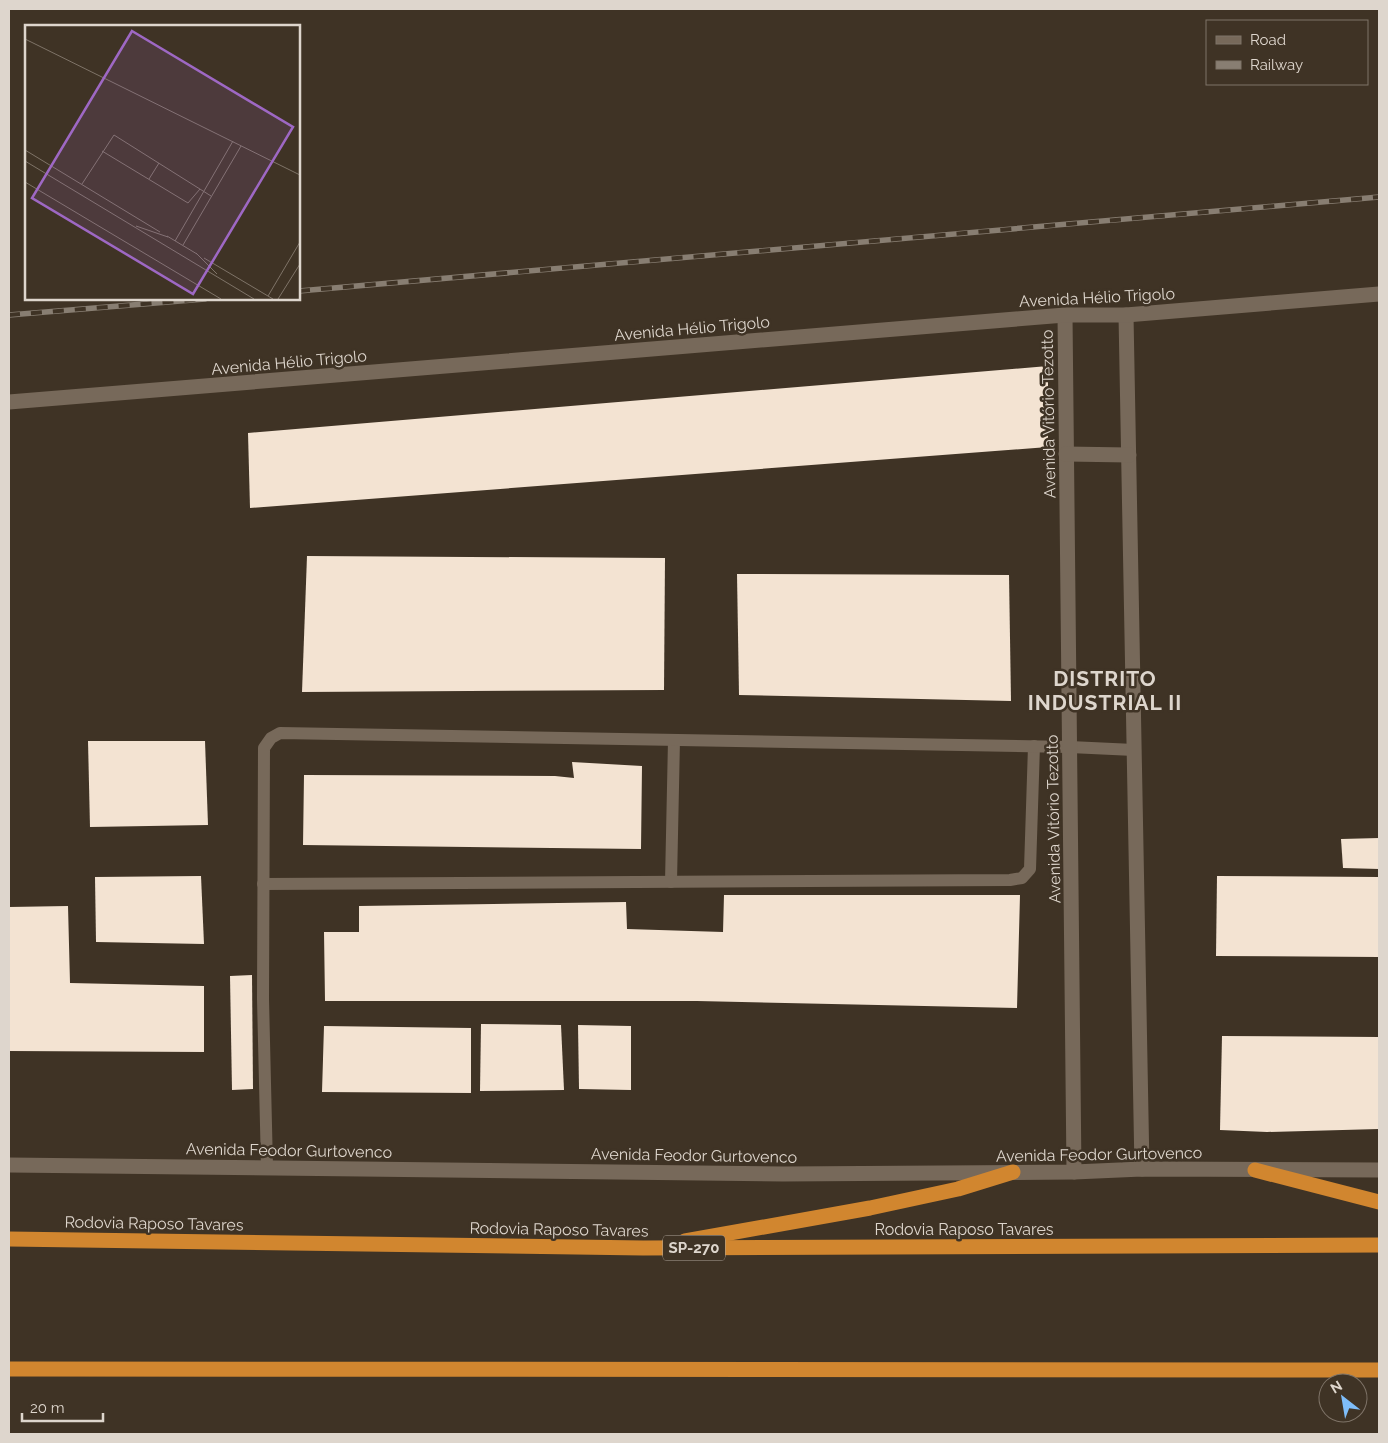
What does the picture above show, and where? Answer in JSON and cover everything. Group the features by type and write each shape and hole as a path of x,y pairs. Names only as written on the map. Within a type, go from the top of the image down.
{"highway":[{"path":"1255,1170 1379,1202"},
{"path":"643,1248 870,1208 958,1189 1013,1172"},
{"name":"Rodovia Raposo Tavares","path":"9,1239 643,1248 1379,1245"},
{"path":"9,1369 1379,1370"}],"street":[{"name":"Avenida Hélio Trigolo","path":"9,402 1065,315 1126,315 1379,294"},
{"name":"Avenida Vitório Tezotto","path":"1065,315 1074,1172"},
{"path":"1126,315 1142,1169"},
{"path":"1066,454 1129,455"},
{"name":"Avenida Feodor Gurtovenco","path":"9,1165 782,1174 1074,1172 1142,1169 1379,1170"}],"lane":[{"path":"267,1167 263,999 264,748 271,738 280,733 1034,746 1134,750"},
{"path":"671,882 674,740"},
{"path":"263,884 1010,880 1022,878 1030,869 1034,746"}],"building":[{"path":"1048,366 1048,447 250,508 248,433"},
{"path":"307,556 665,558 664,690 302,692"},
{"path":"737,574 1009,575 1011,701 739,695"},
{"path":"88,741 205,741 208,825 90,827"},
{"path":"572,762 642,766 641,849 303,845 304,775 555,776 574,778"},
{"path":"1379,838 1379,869 1343,868 1341,839"},
{"path":"201,876 204,944 96,942 95,877"},
{"path":"1217,876 1379,877 1379,957 1216,956"},
{"path":"724,895 1020,895 1017,1008 697,1001 325,1001 324,932 359,932 359,906 626,902 627,929 723,932"},
{"path":"68,906 70,983 204,986 204,1052 9,1051 9,907"},
{"path":"252,975 253,1089 232,1090 230,976"},
{"path":"481,1024 561,1025 564,1090 480,1091"},
{"path":"578,1025 631,1026 631,1090 579,1089"},
{"path":"324,1026 471,1028 471,1093 322,1092"},
{"path":"1222,1036 1379,1037 1379,1129 1267,1132 1220,1130"}],"railway":[{"path":"300,291 1379,197"},
{"path":"9,315 193,300"}],"district":[{"name":"DISTRITO INDUSTRIAL II","path":"1105,691"}]}
